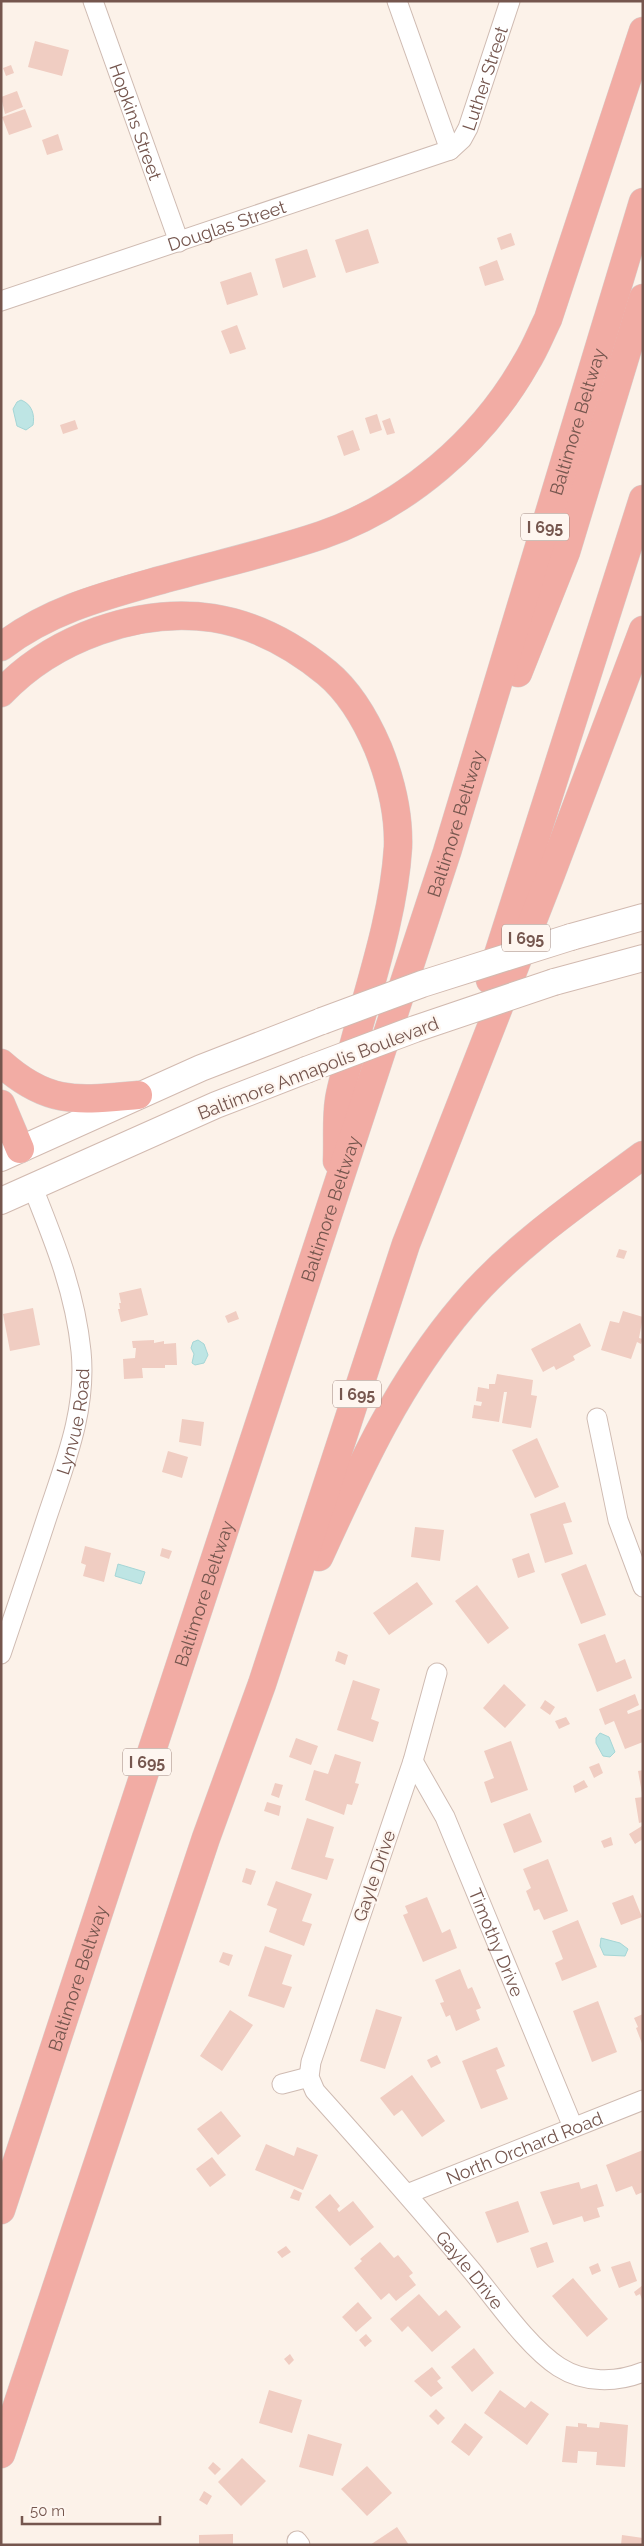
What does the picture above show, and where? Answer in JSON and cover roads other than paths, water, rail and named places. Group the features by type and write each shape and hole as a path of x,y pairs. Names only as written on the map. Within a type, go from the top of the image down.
{"highway":[{"path":"1,647 31,626 61,610 322,535 366,516 404,494 436,469 474,434 526,363 548,319 643,31"},
{"name":"Baltimore Beltway","path":"1,2210 447,852 643,202"},
{"path":"447,852 566,552 643,298"},
{"path":"406,1244 643,499"},
{"path":"1,693 43,658 72,642 111,627 181,614 250,626 283,641 337,681 359,709 387,769 395,808 398,846 390,900 339,1100 336,1191"},
{"name":"I 695","path":"1,2454 203,1848 262,1684 406,1244 555,865 643,630"},
{"path":"1,1063 20,1080 49,1095 78,1100 138,1095"},
{"path":"1,1104 8,1158"},
{"path":"262,1684 368,1450 426,1354 464,1304 509,1259 643,1155"}],"main road":[{"path":"33,1188 8,1158 138,1095 322,1021 422,984 571,937 643,917"},
{"name":"Baltimore Annapolis Boulevard","path":"1,1201 216,1106 306,1070 415,1029 554,982 643,958"}],"street":[{"name":"Hopkins Street","path":"93,1 180,242"},
{"path":"397,1 450,150"},
{"name":"Luther Street","path":"450,150 462,139 468,128 510,1"},
{"name":"Douglas Street","path":"1,301 450,150"},
{"name":"Lynvue Road","path":"1,1654 74,1436 81,1392 81,1353 76,1311 65,1270 33,1188"},
{"path":"596,1418 618,1520 643,1587"},
{"name":"Gayle Drive","path":"437,1674 414,1761 311,2062 309,2077 315,2091 407,2194 534,2344 559,2367 586,2379 611,2380 643,2372"},
{"name":"Timothy Drive","path":"414,1761 445,1817 573,2128"},
{"path":"282,2084 309,2077"},
{"name":"North Orchard Road","path":"407,2194 643,2100"}],"water":[{"path":"21,400 28,404 34,417 33,425 26,430 17,426 13,409 17,402"},
{"path":"198,1340 204,1344 208,1355 204,1363 195,1365 192,1363 194,1354 191,1348 193,1342"},
{"path":"118,1564 145,1572 141,1584 115,1576"},
{"path":"600,1733 609,1737 615,1752 610,1757 603,1756 596,1743 596,1738"},
{"path":"601,1938 620,1943 628,1949 625,1956 604,1955 600,1946"}]}
